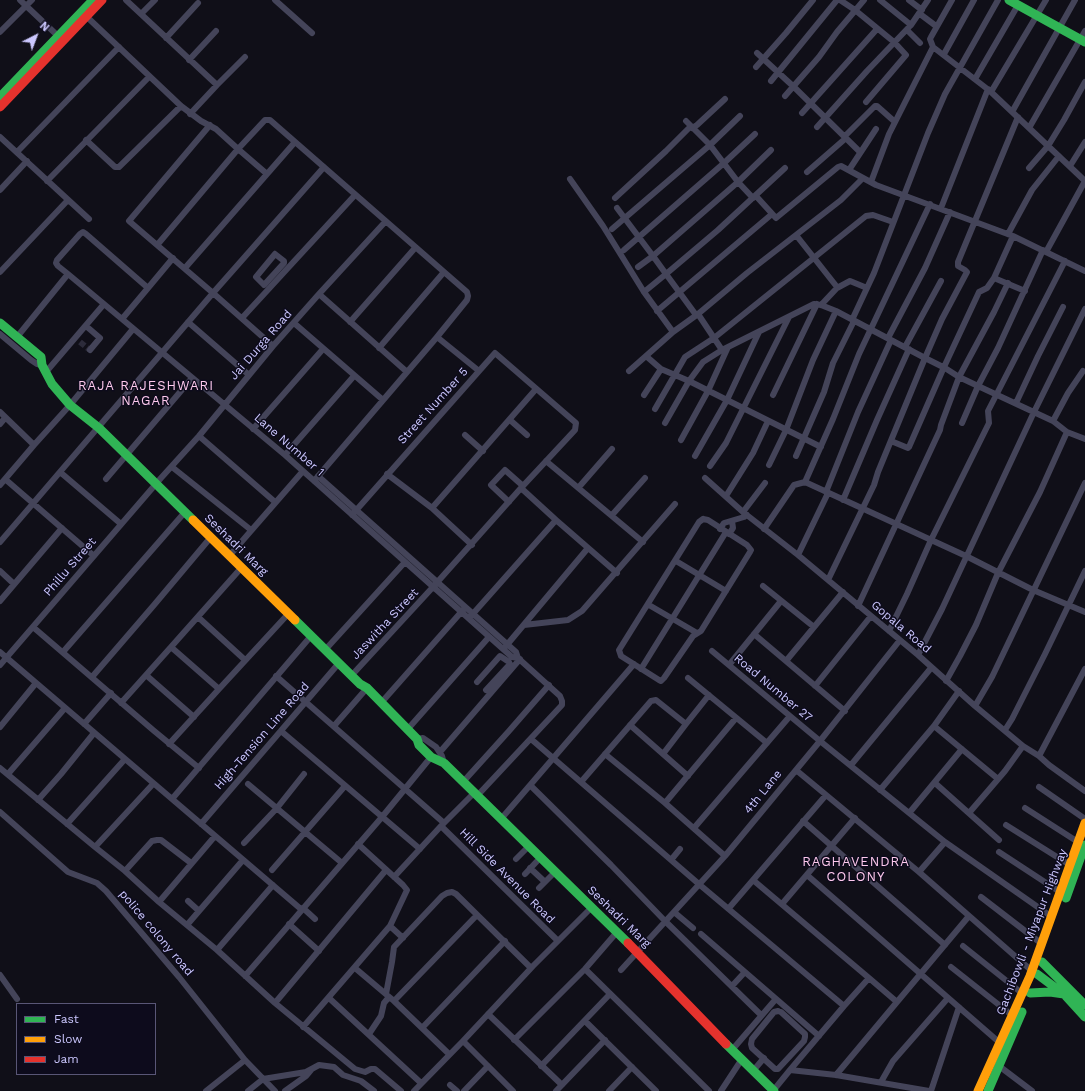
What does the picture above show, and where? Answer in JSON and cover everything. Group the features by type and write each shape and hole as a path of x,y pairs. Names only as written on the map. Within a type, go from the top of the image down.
{"street":[{"path":"20,0 58,36"},
{"path":"0,32 32,0"},
{"path":"0,97 93,0"},
{"path":"0,107 102,0"},
{"path":"126,0 217,85"},
{"path":"141,14 155,0"},
{"path":"275,0 312,33"},
{"path":"756,67 813,0"},
{"path":"771,81 839,0 855,10 877,30 894,42 906,54 906,57 866,102"},
{"path":"785,96 819,57 864,0"},
{"path":"880,0 909,27 920,43"},
{"path":"910,0 936,26"},
{"path":"817,127 909,27 928,0"},
{"path":"952,0 931,36 930,39 933,47 990,91 1085,181 1044,251 998,348 978,386 962,423"},
{"path":"944,54 974,0"},
{"path":"796,456 824,392 833,362 867,288 903,195 945,94 998,0"},
{"path":"1009,0 1082,41"},
{"path":"941,208 990,91 1046,0"},
{"path":"1012,112 1075,0"},
{"path":"166,38 198,3"},
{"path":"975,79 1018,5"},
{"path":"87,17 190,114 216,129 267,174"},
{"path":"802,113 877,30"},
{"path":"189,60 216,31"},
{"path":"1029,128 1082,41 1085,31"},
{"path":"17,152 118,47"},
{"path":"871,182 895,122 933,47"},
{"path":"757,53 860,152"},
{"path":"190,114 245,57"},
{"path":"47,180 149,77"},
{"path":"1029,168 1048,146 1085,82"},
{"path":"615,198 666,151 690,125 697,125 726,99"},
{"path":"86,140 115,167 119,167 181,106"},
{"path":"807,172 846,137 875,106 877,106 895,122"},
{"path":"612,229 710,145 740,116"},
{"path":"828,580 874,485 942,319 967,272 959,268 958,264 1018,117"},
{"path":"158,244 238,149 265,120 270,120 385,222 467,292 467,300 437,337 316,478"},
{"path":"210,125 129,221 158,244 273,346"},
{"path":"690,125 710,145 738,182 776,218 839,166 871,182 903,195 1010,235 1085,270"},
{"path":"849,170 876,129"},
{"path":"624,250 755,134"},
{"path":"0,137 89,219"},
{"path":"185,268 295,142"},
{"path":"1070,166 1085,142"},
{"path":"638,267 653,256 738,182 771,150"},
{"path":"891,441 909,448 944,367 979,292 987,288 994,278 1010,235 1032,190 1059,156"},
{"path":"0,190 27,161"},
{"path":"0,542 99,428 188,322 324,167"},
{"path":"644,292 754,197 785,168"},
{"path":"629,371 673,332 697,315 736,282 841,200 863,178"},
{"path":"570,180 603,226 644,292 673,332"},
{"path":"242,318 283,268 355,195"},
{"path":"0,272 68,200"},
{"path":"805,482 871,329 930,204"},
{"path":"616,208 714,338 725,349"},
{"path":"798,555 827,493 858,412 890,339 925,268 950,212"},
{"path":"658,311 772,214"},
{"path":"655,409 674,374 685,358 714,338 869,214 893,222"},
{"name":"Jai Durga Road","path":"156,484 199,436 273,346 385,222"},
{"name":"Lane Number 1","path":"148,288 83,232 66,249 56,263 303,471 316,478 354,512"},
{"path":"796,235 837,288"},
{"path":"350,322 415,248"},
{"path":"270,283 264,285 256,277 275,254 284,261 283,268"},
{"path":"122,319 173,258"},
{"path":"889,631 931,540 989,423 988,411 996,394 1065,261"},
{"path":"379,348 444,272"},
{"path":"17,337 68,274"},
{"path":"994,278 1025,291"},
{"path":"773,395 819,304 837,288 850,281 867,288"},
{"path":"843,500 907,348 941,281"},
{"path":"858,606 940,430 959,377 1008,283"},
{"path":"319,294 407,372"},
{"path":"0,334 31,360 44,368 75,338 104,304"},
{"path":"665,423 689,381 702,362 725,349 789,318 811,304 819,304 836,311 944,367 959,377 1053,421 1067,432 1085,439"},
{"path":"1016,403 1063,307"},
{"path":"918,655 942,609 1034,412 1085,309"},
{"path":"770,465 786,430 813,360 836,311"},
{"path":"710,466 726,443 789,318"},
{"name":"Seshadri Marg","path":"0,322 41,357 44,368 52,384 70,405 99,428 311,636 367,688 417,739 419,745 431,757 444,763 475,795 638,952 732,1050 774,1091"},
{"path":"188,322 249,375"},
{"path":"294,323 383,400"},
{"path":"84,327 88,333"},
{"path":"84,327 100,338 90,350"},
{"path":"0,485 70,405 133,329"},
{"path":"695,456 727,400 759,332"},
{"path":"437,337 479,371"},
{"path":"75,338 80,342"},
{"path":"253,429 323,349"},
{"path":"681,440 708,391 725,349"},
{"name":"Street Number 5","path":"354,512 495,353 536,389"},
{"path":"646,356 661,369 689,381 821,447"},
{"path":"644,395 661,369"},
{"path":"1053,421 1068,393 1083,371"},
{"path":"285,455 354,376"},
{"path":"106,479 192,378"},
{"path":"432,508 483,451 502,433 510,420 536,389"},
{"name":"Jaswitha Street","path":"352,675 436,585 522,487 575,430 576,426 574,421 536,389"},
{"path":"0,412 34,445"},
{"path":"0,424 5,418"},
{"path":"510,420 527,435"},
{"path":"726,496 754,453 768,421"},
{"path":"946,680 976,625 998,573 1040,492 1067,432"},
{"path":"199,436 275,502"},
{"path":"465,436 483,451"},
{"path":"579,488 612,449"},
{"path":"546,461 643,542"},
{"path":"172,467 251,530"},
{"path":"509,502 491,484 505,470 556,520 617,572"},
{"path":"230,555 303,471"},
{"path":"60,472 121,524"},
{"path":"387,474 432,508 472,545"},
{"path":"612,515 645,478"},
{"name":"Gopala Road","path":"705,478 745,513 918,655 931,668 1023,746 1039,756 1085,791"},
{"path":"5,479 94,556"},
{"path":"764,528 794,485 805,482 966,556 1033,590 1085,612"},
{"path":"725,532 724,523 732,521 745,513 766,483"},
{"path":"975,706 992,677 1085,483"},
{"name":"Phillu Street","path":"0,665 156,484"},
{"path":"524,625 568,620 576,617 675,504"},
{"path":"63,652 185,512"},
{"path":"354,512 405,562 436,585"},
{"path":"354,512 505,647"},
{"path":"704,519 708,520 747,545 751,550 701,631 693,636 663,680 659,680 621,656 619,650 676,561 701,521 704,519"},
{"path":"471,617 556,520"},
{"path":"641,669 725,532 733,528 732,521"},
{"path":"0,601 62,528"},
{"path":"92,677 211,538"},
{"path":"505,647 588,548"},
{"path":"676,561 726,591"},
{"path":"326,650 405,562"},
{"path":"121,703 242,567"},
{"path":"0,571 14,584"},
{"path":"1005,730 1012,719 1085,571"},
{"path":"763,586 814,627"},
{"path":"786,661 843,592"},
{"path":"728,665 781,601"},
{"path":"649,604 697,633"},
{"path":"381,703 463,610"},
{"path":"169,744 289,613"},
{"path":"815,686 871,616"},
{"path":"198,617 245,660"},
{"path":"394,878 442,825 475,795 531,739 562,705 560,696 519,659 516,652 489,637 471,617"},
{"path":"33,627 199,768"},
{"path":"754,634 845,711"},
{"path":"172,799 311,636"},
{"path":"407,730 489,637"},
{"name":"4th Lane","path":"621,970 725,856 845,711 900,640"},
{"path":"171,647 219,689"},
{"name":"Road Number 27","path":"712,651 945,842 1052,916"},
{"path":"0,652 153,784 315,919"},
{"path":"440,752 510,664 502,656 500,656 477,682"},
{"path":"486,690 498,681 519,659"},
{"name":"High-Tension Line Road","path":"201,824 339,663"},
{"path":"501,819 634,664"},
{"path":"851,765 931,668"},
{"path":"1039,756 1085,669"},
{"path":"487,671 498,681"},
{"path":"146,675 194,717"},
{"name":"Hill Side Avenue Road","path":"276,676 405,790 442,825 558,942"},
{"path":"688,678 766,743"},
{"path":"0,727 36,683"},
{"path":"463,782 549,685"},
{"path":"334,726 367,688"},
{"path":"880,790 934,726 959,691"},
{"path":"84,724 110,693"},
{"path":"663,754 709,695"},
{"path":"581,782 651,701 656,700 686,724"},
{"path":"8,774 65,708"},
{"path":"694,828 790,716"},
{"path":"665,803 736,718"},
{"path":"630,725 688,776"},
{"path":"934,726 998,779"},
{"path":"281,731 420,849"},
{"path":"38,800 94,733"},
{"name":"Seshadri Marg","path":"417,739 423,738 432,744 440,752 444,763"},
{"path":"531,739 700,885 844,1006"},
{"path":"969,813 998,779 1023,746"},
{"path":"910,812 962,749"},
{"path":"605,754 665,803 725,856"},
{"path":"245,976 405,790 431,757"},
{"path":"67,824 125,759"},
{"path":"0,768 125,871 159,902 218,950 276,1003 355,1069 365,1072 375,1069 401,1091"},
{"path":"796,770 919,872 1035,973 1064,994 1085,1016"},
{"path":"244,843 277,808 304,774"},
{"path":"934,783 999,840"},
{"path":"95,847 153,784"},
{"path":"248,784 342,863"},
{"path":"530,785 761,1015"},
{"path":"272,870 345,786"},
{"path":"1040,787 1085,819"},
{"path":"729,908 826,795"},
{"path":"1025,808 1082,844"},
{"name":"police colony road","path":"0,812 68,872 97,883 106,891 179,977 245,1060 275,1091"},
{"path":"782,904 855,818"},
{"path":"803,821 945,945"},
{"name":"Gachibowli - Miyapur Highway","path":"990,1090 1026,994 1035,973 1042,962 1082,844 1085,823"},
{"path":"1006,825 1073,867"},
{"path":"159,902 215,836"},
{"path":"125,871 152,841 157,840 162,840 191,863"},
{"path":"919,872 945,842"},
{"path":"304,1027 390,926 407,890 358,844"},
{"path":"516,859 529,846"},
{"path":"671,860 680,849"},
{"path":"1000,852 1060,892"},
{"path":"525,874 540,858"},
{"path":"178,914 186,921 198,910 243,860"},
{"name":"Gachibowli - Miyapur Highway","path":"1035,973 1042,944 1060,892 1073,867"},
{"path":"530,868 545,882"},
{"path":"276,1003 386,870"},
{"path":"540,888 555,872"},
{"path":"807,874 922,973 948,998 1000,1043"},
{"path":"753,880 897,1002"},
{"path":"218,950 273,885"},
{"path":"390,998 394,947 442,896 447,893 452,892 456,894 532,968"},
{"path":"981,897 1042,944"},
{"path":"188,901 198,910"},
{"path":"414,1091 592,908"},
{"path":"187,925 198,910"},
{"path":"674,912 693,928"},
{"path":"369,1034 381,1016 384,1003 477,915"},
{"path":"836,1075 969,916"},
{"path":"289,924 319,950"},
{"path":"390,926 403,938"},
{"path":"514,1040 585,969 617,932"},
{"path":"701,934 775,1000 819,1036"},
{"path":"422,1028 505,942"},
{"path":"963,946 1026,994 1056,992 1064,994"},
{"path":"1042,962 1085,1005"},
{"path":"951,966 1013,1016"},
{"path":"355,968 390,998 449,1054"},
{"path":"585,969 709,1091"},
{"path":"732,986 744,973"},
{"path":"0,975 17,999"},
{"path":"774,1091 790,1070 869,978"},
{"path":"541,1066 610,994"},
{"name":"Gachibowli - Miyapur Highway","path":"978,1091 1013,1016 1026,994"},
{"path":"329,998 421,1083"},
{"path":"881,1082 893,1061 948,998"},
{"path":"732,1050 775,1000"},
{"path":"790,1070 836,1075 930,1091 959,1007"},
{"path":"774,1012 782,1012 805,1034 804,1041 778,1069 775,1069 764,1058 752,1048 752,1039 774,1012"},
{"path":"488,1014 562,1085"},
{"path":"585,1021 656,1091"},
{"path":"556,1091 605,1040"},
{"path":"463,1041 513,1091"},
{"path":"753,1071 764,1058"},
{"path":"721,1091 742,1059"},
{"path":"206,1091 245,1060"},
{"path":"248,1091 263,1079 294,1074 310,1070 319,1065 334,1067 343,1075 361,1081 374,1091"},
{"path":"464,1091 488,1066"},
{"path":"999,1066 1032,1091"},
{"path":"609,1091 632,1067"},
{"path":"285,1091 306,1076 310,1070"},
{"path":"450,1085 457,1091"}],"tunnel":[{"path":"80,342 90,350"}],"traffic: fast":[{"path":"0,97 93,0"},
{"path":"1009,0 1085,42"},
{"path":"0,323 41,357 42,365 52,384 70,405 99,428 193,520"},
{"path":"295,620 360,684 367,688 417,739 419,745 431,757 444,763 628,943"},
{"path":"1066,898 1085,845"},
{"path":"1042,962 1085,1005"},
{"path":"1037,974 1061,992"},
{"path":"1030,993 1050,992 1064,994 1085,1017"},
{"path":"988,1091 1022,1012"},
{"path":"726,1044 774,1091"}],"traffic: slow":[{"path":"193,520 295,620"},
{"path":"978,1091 1030,976 1085,823"}],"traffic: jam":[{"path":"0,107 102,0"},
{"path":"628,943 726,1044"}],"district":[{"name":"RAJA RAJESHWARI NAGAR","path":"146,394"},
{"name":"RAGHAVENDRA COLONY","path":"856,870"}]}
